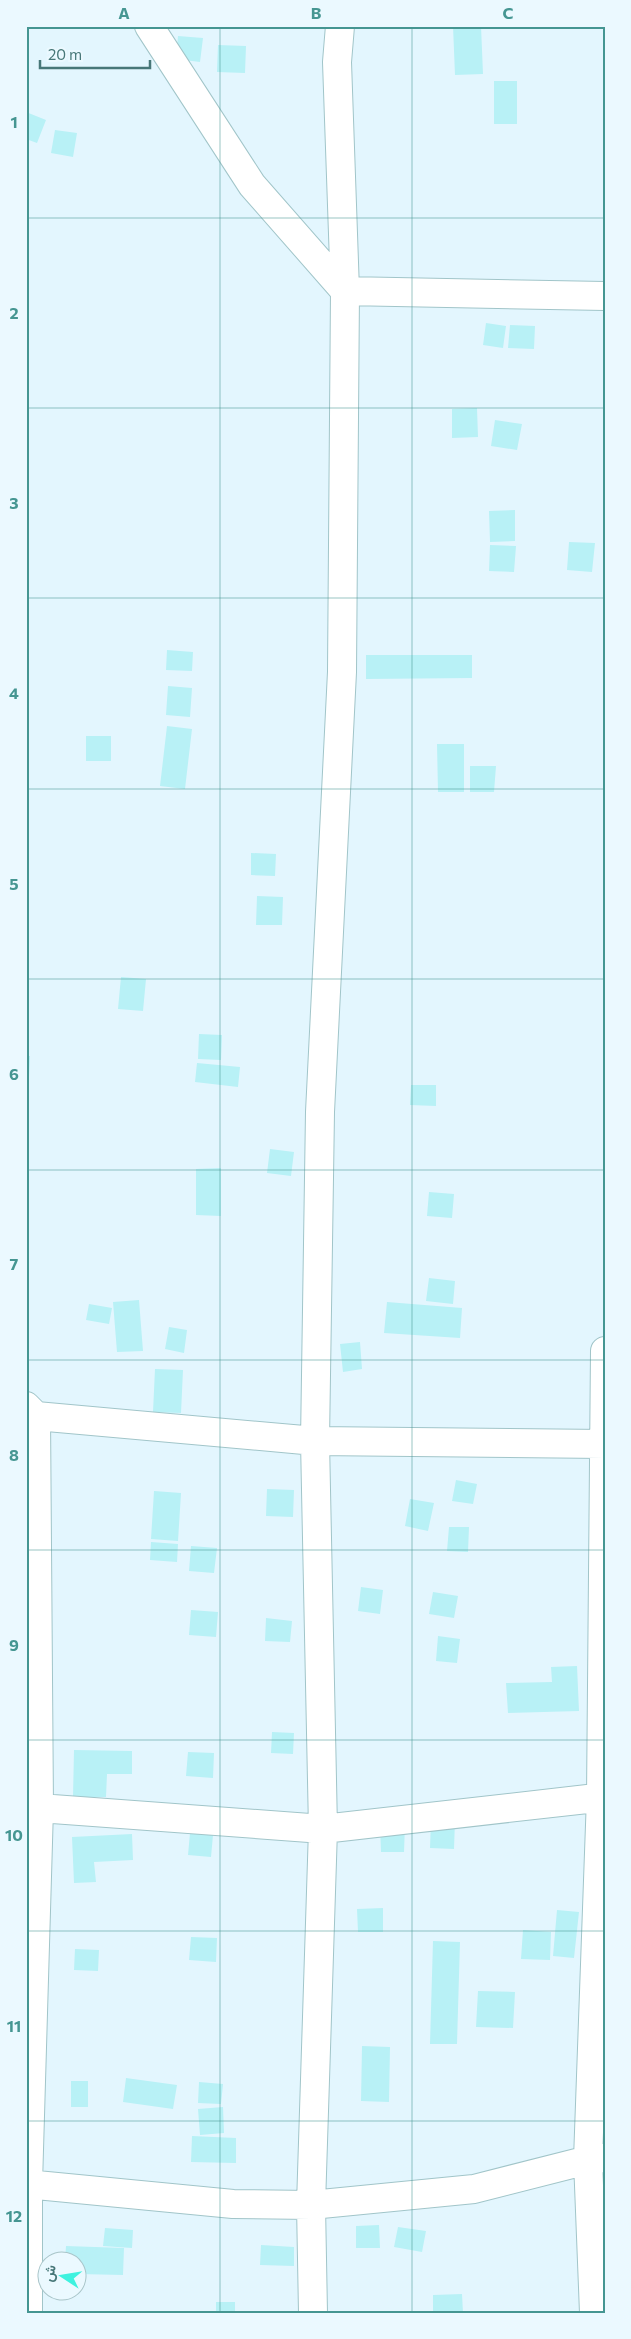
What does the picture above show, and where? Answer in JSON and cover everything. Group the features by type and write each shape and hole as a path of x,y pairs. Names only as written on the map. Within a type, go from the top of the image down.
{"street":[{"path":"149,26 252,185 345,291 605,296"},
{"path":"313,2313 311,2205 323,1829 315,1441 320,1112 342,672 345,291 337,62 340,26"},
{"path":"594,2313 603,1797 605,1351"},
{"path":"28,2313 27,2184 39,1808 31,1411 315,1441 604,1444"},
{"path":"39,1808 323,1829 603,1797"},
{"path":"27,2184 233,2204 311,2205 474,2189 596,2159"}],"building":[{"path":"453,26 481,26 483,74 455,75"},
{"path":"178,36 203,38 200,62 176,59"},
{"path":"218,45 246,46 245,73 217,72"},
{"path":"494,81 517,81 517,124 494,124"},
{"path":"26,112 46,120 37,143 26,139"},
{"path":"55,130 77,133 73,157 51,153"},
{"path":"486,323 506,326 503,348 483,345"},
{"path":"510,325 535,326 534,349 508,348"},
{"path":"477,408 478,437 452,438 452,409"},
{"path":"495,420 522,424 517,450 491,446"},
{"path":"515,510 515,541 490,542 489,511"},
{"path":"569,542 595,543 592,572 567,570"},
{"path":"490,545 516,546 514,572 489,571"},
{"path":"167,650 193,652 192,671 166,670"},
{"path":"366,655 472,655 472,678 366,679"},
{"path":"168,686 192,688 190,717 166,715"},
{"path":"167,726 192,729 185,789 160,786"},
{"path":"86,736 111,736 111,761 86,761"},
{"path":"437,744 464,744 464,792 438,792"},
{"path":"470,766 496,766 494,792 470,792"},
{"path":"251,853 276,854 275,876 251,875"},
{"path":"257,896 283,897 282,925 256,925"},
{"path":"121,977 146,979 143,1011 118,1009"},
{"path":"199,1034 222,1035 221,1060 198,1059"},
{"path":"26,1056 30,1056 29,1077 26,1076"},
{"path":"197,1063 240,1067 238,1087 195,1082"},
{"path":"411,1085 436,1085 436,1106 410,1105"},
{"path":"270,1149 294,1152 291,1176 267,1173"},
{"path":"221,1168 221,1216 196,1215 196,1169"},
{"path":"429,1192 454,1194 452,1218 427,1216"},
{"path":"429,1278 455,1281 453,1304 426,1301"},
{"path":"139,1300 143,1351 117,1352 113,1302"},
{"path":"387,1302 462,1308 460,1338 384,1333"},
{"path":"89,1304 112,1308 109,1324 86,1320"},
{"path":"169,1327 187,1330 184,1353 165,1349"},
{"path":"360,1342 362,1369 343,1372 340,1344"},
{"path":"155,1369 183,1370 181,1413 153,1412"},
{"path":"456,1480 477,1484 473,1504 452,1501"},
{"path":"267,1489 294,1490 293,1517 266,1516"},
{"path":"154,1491 181,1493 178,1541 151,1539"},
{"path":"410,1499 434,1503 428,1531 405,1526"},
{"path":"449,1527 469,1527 468,1552 447,1551"},
{"path":"151,1542 178,1544 177,1562 150,1560"},
{"path":"191,1546 217,1548 214,1573 189,1571"},
{"path":"361,1587 383,1590 380,1614 358,1611"},
{"path":"433,1592 458,1596 454,1618 429,1614"},
{"path":"191,1610 218,1612 216,1637 189,1635"},
{"path":"266,1618 292,1621 290,1642 265,1641"},
{"path":"438,1636 460,1639 457,1663 436,1661"},
{"path":"577,1666 579,1711 508,1713 506,1683 552,1682 551,1667"},
{"path":"272,1732 294,1733 293,1754 271,1753"},
{"path":"74,1750 132,1751 132,1774 107,1774 106,1797 73,1797"},
{"path":"188,1752 214,1753 213,1778 186,1776"},
{"path":"192,1811 215,1813 211,1857 188,1855"},
{"path":"431,1820 455,1820 454,1849 430,1848"},
{"path":"380,1825 405,1825 404,1852 381,1852"},
{"path":"132,1834 133,1860 94,1862 96,1882 74,1883 72,1837"},
{"path":"383,1908 383,1932 358,1932 357,1909"},
{"path":"557,1910 579,1912 574,1958 553,1956"},
{"path":"523,1930 551,1932 550,1960 521,1959"},
{"path":"191,1937 217,1938 216,1962 189,1960"},
{"path":"433,1941 460,1942 457,2044 430,2044"},
{"path":"75,1949 99,1950 98,1971 74,1970"},
{"path":"478,1991 515,1992 513,2028 476,2027"},
{"path":"362,2046 390,2047 389,2102 361,2101"},
{"path":"126,2078 177,2085 173,2109 123,2102"},
{"path":"71,2081 88,2081 88,2107 71,2107"},
{"path":"199,2082 223,2084 221,2104 198,2103"},
{"path":"223,2107 224,2133 200,2135 198,2109"},
{"path":"192,2136 236,2138 236,2163 191,2162"},
{"path":"379,2225 380,2248 356,2248 356,2226"},
{"path":"398,2227 426,2231 422,2252 394,2247"},
{"path":"105,2228 133,2230 132,2248 103,2246"},
{"path":"261,2245 294,2247 294,2266 260,2265"},
{"path":"66,2246 124,2248 123,2275 88,2274 88,2252 66,2252"},
{"path":"462,2294 463,2313 433,2313 433,2295"},
{"path":"216,2302 235,2302 235,2313 216,2313"}]}
